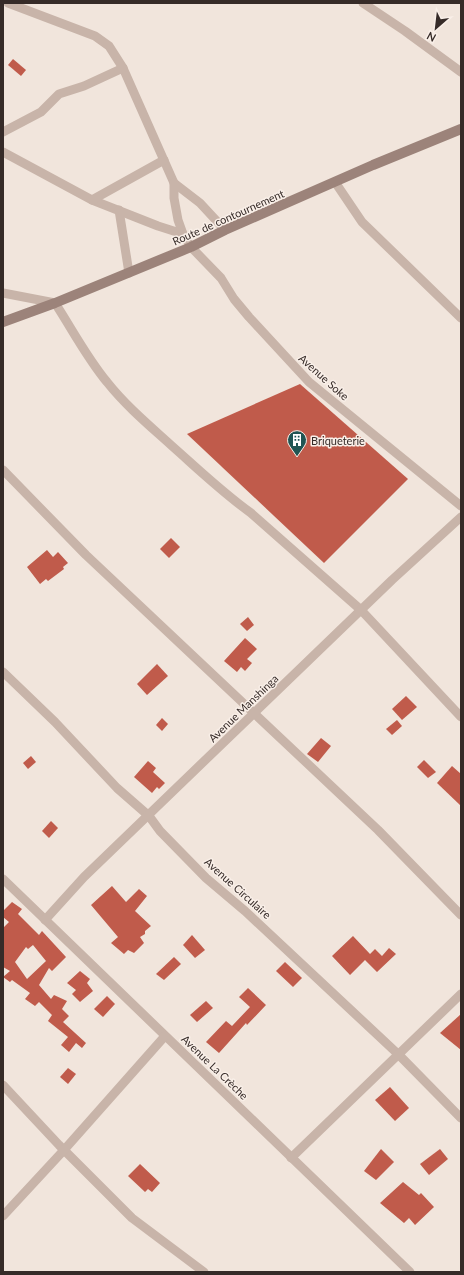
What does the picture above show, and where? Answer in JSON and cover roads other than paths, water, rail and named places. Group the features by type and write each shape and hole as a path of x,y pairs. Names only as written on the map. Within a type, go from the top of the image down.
{"street":[{"path":"8,3 95,36 109,46 123,68 174,183 200,203 225,230"},
{"path":"362,3 405,31 461,72"},
{"path":"3,132 41,112 59,94 84,86 123,68"},
{"name":"Route de contournement","path":"3,322 55,303 191,247 225,230 334,182 461,129"},
{"path":"3,152 92,200 158,226 183,234"},
{"path":"92,200 164,160"},
{"path":"334,182 362,222 459,314"},
{"name":"Avenue Soke","path":"174,183 174,198 178,220 183,234 191,247 222,278 234,299 249,317 309,382 461,506"},
{"path":"119,210 129,273"},
{"path":"3,293 55,303 83,348 107,382 133,410 199,471 235,502 251,513 361,610 461,717"},
{"path":"3,470 86,555 378,830 461,915"},
{"name":"Avenue Manshinga","path":"45,920 84,877 361,610 461,517"},
{"name":"Avenue Circulaire","path":"3,672 55,722 117,788 149,816 160,831 206,878 245,911 399,1054 461,1118"},
{"name":"Avenue La Crèche","path":"3,879 410,1272"},
{"path":"291,1158 461,994"},
{"path":"3,1216 165,1036"},
{"path":"3,1085 64,1150 132,1218 204,1272"}],"place":[{"name":"Briqueterie","path":"297,457"}]}
